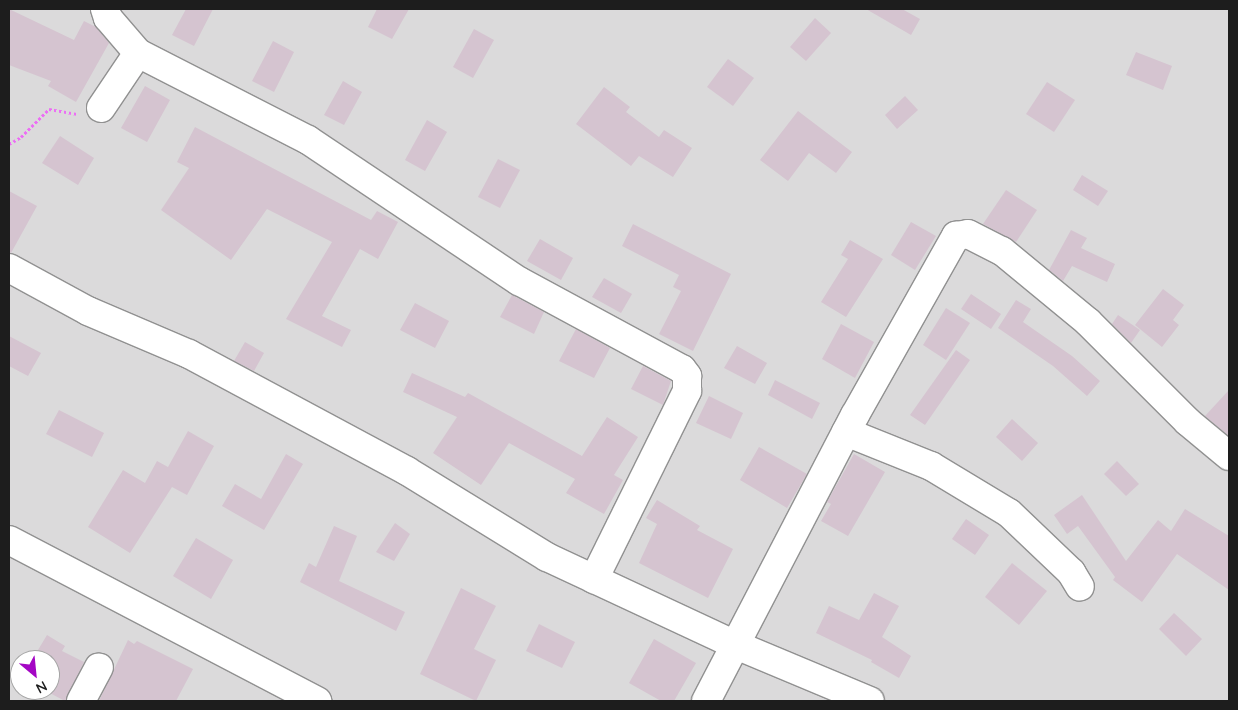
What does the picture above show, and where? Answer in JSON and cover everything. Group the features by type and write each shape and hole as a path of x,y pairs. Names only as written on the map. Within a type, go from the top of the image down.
{"street":[{"path":"105,9 108,18 138,53 308,140 519,281 682,369 687,376 687,391 594,579"},
{"path":"101,108 138,53"},
{"path":"706,701 846,432 956,236 968,234 1002,251 1088,322 1188,422 1229,456"},
{"path":"9,268 88,311 198,358 407,471 547,557 736,645 870,701"},
{"path":"846,432 931,466 1009,513 1071,572 1080,588"},
{"path":"9,540 317,701"},
{"path":"81,701 99,668"}],"path":[{"path":"9,144 21,137 49,109 84,115 101,108"}],"shaded area":[{"path":"9,9 1229,9 1229,701 9,701"}],"building":[{"path":"9,9 74,40 84,21 96,27 109,43 76,102 48,86 51,81 9,65"},
{"path":"186,9 213,9 194,46 172,35"},
{"path":"377,9 409,9 392,39 368,27"},
{"path":"866,9 902,9 920,19 911,35"},
{"path":"815,18 831,33 806,61 790,47"},
{"path":"474,29 494,40 473,78 453,67"},
{"path":"273,41 294,52 274,92 252,81"},
{"path":"1136,52 1172,66 1163,90 1126,75"},
{"path":"728,59 754,78 733,106 707,87"},
{"path":"343,81 362,92 344,125 324,115"},
{"path":"1047,82 1075,100 1054,132 1026,114"},
{"path":"145,86 170,100 147,142 121,128"},
{"path":"604,87 630,107 626,112 659,137 664,130 692,148 673,177 639,156 631,166 576,124"},
{"path":"905,96 918,110 897,129 885,115"},
{"path":"798,111 852,152 836,173 809,153 788,181 760,160"},
{"path":"427,120 447,132 425,171 405,160"},
{"path":"195,127 371,220 377,211 398,222 378,259 360,249 322,316 351,330 342,347 286,319 332,242 267,209 231,260 161,210 189,168 177,162"},
{"path":"60,136 94,158 78,185 42,163"},
{"path":"498,159 520,170 500,208 478,197"},
{"path":"1082,175 1108,191 1098,206 1073,190"},
{"path":"1006,190 1037,210 1016,242 983,224"},
{"path":"9,191 37,206 11,253 9,252"},
{"path":"911,222 936,236 915,270 891,255"},
{"path":"633,224 731,274 693,351 659,334 681,291 673,287 679,275 622,246"},
{"path":"1071,230 1087,238 1081,248 1115,264 1107,282 1072,266 1063,281 1049,270"},
{"path":"540,239 573,258 561,280 527,261"},
{"path":"850,240 883,259 846,317 821,302 848,259 841,255"},
{"path":"604,278 632,294 621,313 592,297"},
{"path":"1163,289 1184,305 1173,320 1179,325 1162,347 1135,325"},
{"path":"971,294 1001,314 991,329 961,309"},
{"path":"512,295 544,312 534,334 500,317"},
{"path":"1016,300 1031,309 1023,322 1072,356 1100,381 1087,396 1053,366 998,328"},
{"path":"415,303 449,321 435,348 400,330"},
{"path":"946,308 970,323 946,360 923,345"},
{"path":"1118,315 1140,330 1131,343 1112,324"},
{"path":"841,324 874,342 855,378 822,359"},
{"path":"576,329 610,348 594,378 559,361"},
{"path":"9,336 41,353 28,376 9,366"},
{"path":"245,342 264,353 254,371 234,361"},
{"path":"737,346 767,363 755,384 724,368"},
{"path":"956,350 970,360 925,425 910,415"},
{"path":"643,366 671,381 663,405 631,389"},
{"path":"412,373 465,397 468,393 582,456 607,417 638,437 614,475 623,480 604,514 566,493 575,479 509,443 481,485 433,453 457,417 403,392"},
{"path":"775,380 820,403 812,419 768,395"},
{"path":"1229,390 1229,436 1205,416"},
{"path":"709,396 743,413 731,439 696,423"},
{"path":"59,410 104,433 92,457 46,434"},
{"path":"1012,419 1038,443 1022,461 996,437"},
{"path":"188,431 214,446 187,495 172,487 130,553 88,527 123,470 145,483 157,461 168,467"},
{"path":"759,447 807,474 787,508 740,480"},
{"path":"286,454 303,464 264,530 222,506 235,484 261,499"},
{"path":"854,454 885,472 848,536 821,521 831,504 827,502"},
{"path":"1117,461 1139,484 1126,496 1104,474"},
{"path":"1082,495 1126,561 1158,520 1171,531 1185,509 1229,536 1229,590 1177,554 1142,602 1113,580 1115,577 1078,526 1067,534 1054,515"},
{"path":"657,500 700,526 697,530 733,549 708,598 639,563 657,524 646,518"},
{"path":"966,519 989,535 975,555 952,539"},
{"path":"395,523 410,534 394,561 376,552"},
{"path":"334,526 357,536 339,581 405,612 396,631 300,582 309,563 316,567"},
{"path":"196,538 233,560 211,599 173,576"},
{"path":"1012,563 1047,591 1019,625 985,597"},
{"path":"461,588 496,606 474,649 496,660 476,701 420,674"},
{"path":"874,593 899,606 882,637 911,656 899,678 871,662 872,660 816,633 829,606 859,620"},
{"path":"1174,613 1202,639 1186,656 1159,629"},
{"path":"539,624 575,642 562,668 526,651"},
{"path":"47,635 65,646 62,651 84,662 65,701 60,698 60,650 38,650"},
{"path":"654,639 696,663 674,701 661,701 629,683"},
{"path":"128,640 134,644 137,641 193,669 176,701 99,701"}]}
